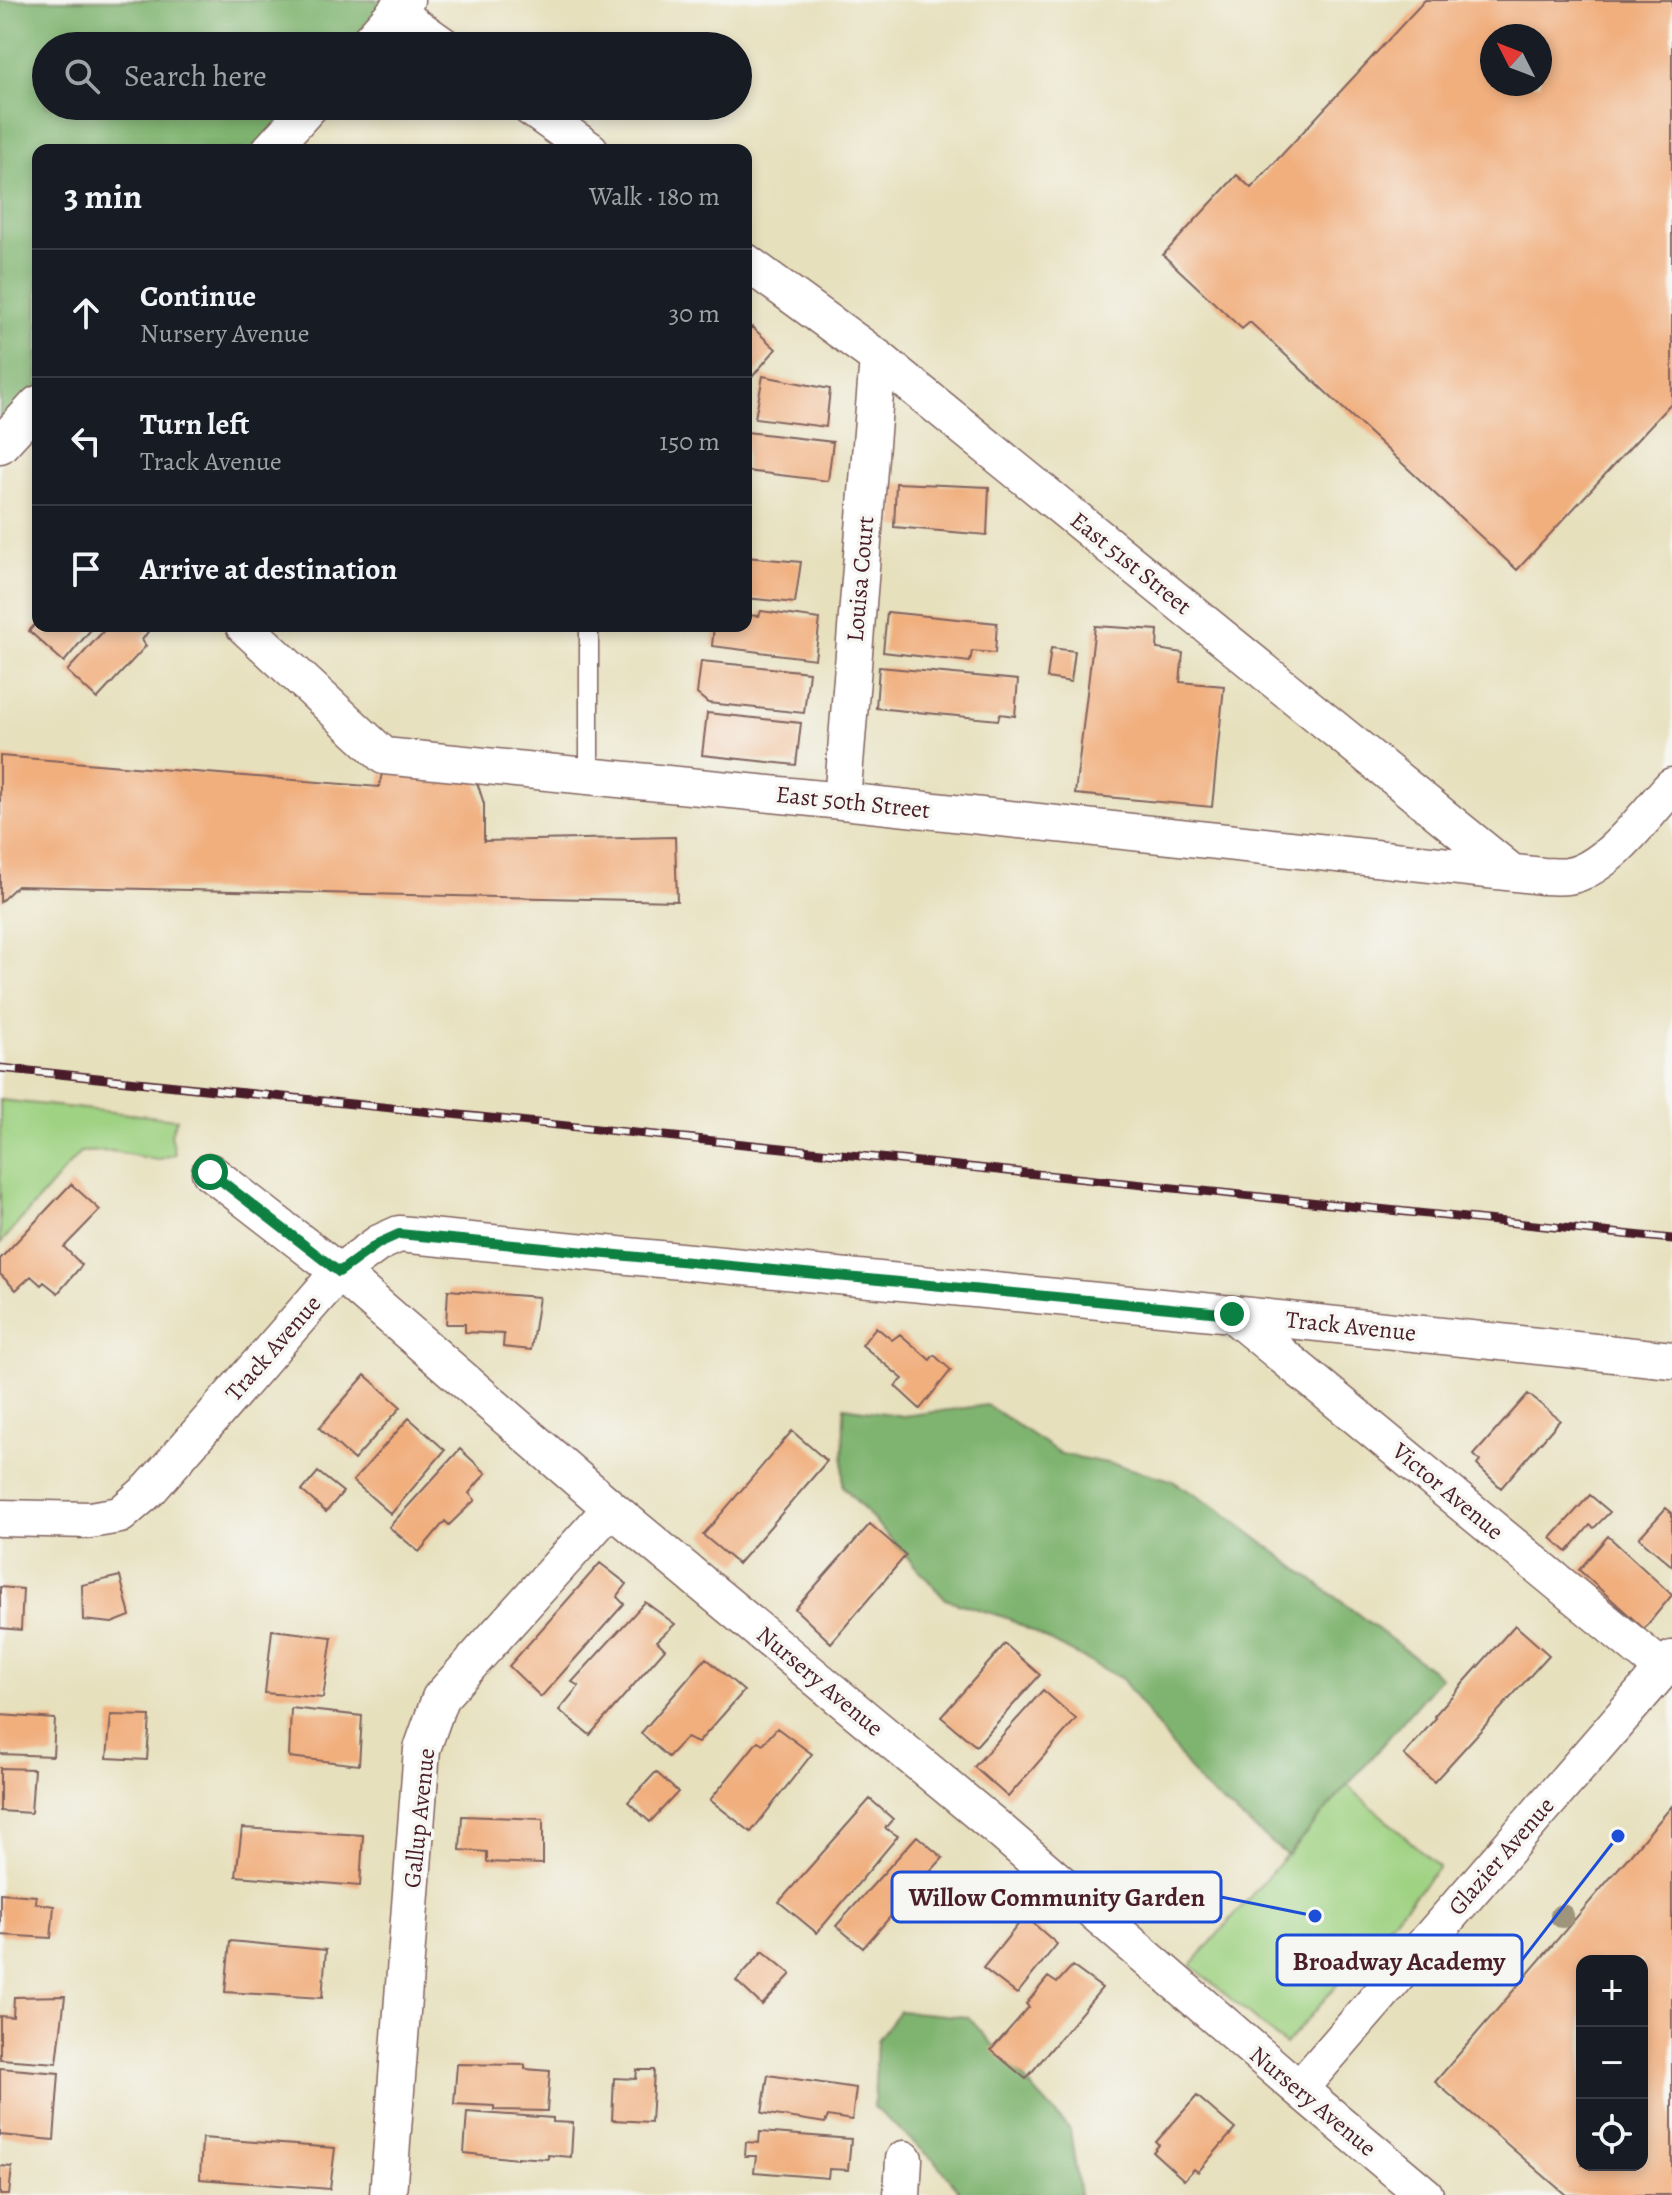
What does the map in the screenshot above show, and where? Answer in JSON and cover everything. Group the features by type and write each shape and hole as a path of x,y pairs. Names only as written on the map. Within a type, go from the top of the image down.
{"street":[{"path":"378,32 401,6 429,32"},
{"path":"275,144 297,120"},
{"path":"548,120 582,144"},
{"name":"East 51st Street","path":"752,266 878,358 1511,872"},
{"name":"Louisa Court","path":"842,801 878,358"},
{"name":"East 50th Street","path":"250,632 384,756 1568,876 1590,869 1612,852 1672,786"},
{"name":"Nursery Avenue","path":"210,1172 339,1272 611,1508 997,1828 1425,2195"},
{"name":"Track Avenue","path":"0,1518 90,1520 120,1515 150,1489 339,1272 379,1243 399,1234 1232,1314 1672,1360"},
{"name":"Victor Avenue","path":"1232,1314 1668,1664"},
{"name":"Gallup Avenue","path":"388,2195 422,1749 440,1698 611,1508"},
{"name":"Glazier Avenue","path":"1299,2089 1668,1664"},
{"path":"902,2195 904,2159"}],"lane":[{"path":"589,632 589,777"}],"green space":[{"path":"0,0 406,0 377,32 32,32 32,120 297,120 275,144 32,144 32,410 0,445"},
{"path":"0,1100 177,1119 171,1134 175,1154 157,1160 112,1151 80,1152 0,1244"},
{"path":"987,1405 1061,1454 1171,1480 1221,1511 1441,1677 1287,1855 1202,1786 1122,1679 1007,1618 945,1599 843,1486 844,1407 903,1416"},
{"path":"1347,1785 1439,1867 1285,2045 1191,1965"},
{"path":"899,2011 968,2017 1070,2130 1080,2195 962,2195 938,2164 874,2107 877,2040"}],"building":[{"path":"1425,0 1672,0 1672,402 1517,570 1250,322 1242,329 1163,255 1237,175 1251,188"},
{"path":"752,327 776,349 752,377"},
{"path":"763,376 830,389 826,427 755,418"},
{"path":"752,433 833,442 828,481 752,472"},
{"path":"896,483 989,487 987,535 894,527"},
{"path":"752,558 801,562 795,603 752,599"},
{"path":"761,611 820,619 815,659 712,646 713,632 752,632 752,615 759,616"},
{"path":"887,612 997,623 995,653 972,651 970,662 883,652"},
{"path":"1095,626 1158,630 1157,649 1183,653 1180,682 1224,686 1212,807 1075,794"},
{"path":"32,628 32,632 89,632 64,662 29,631"},
{"path":"103,632 148,632 142,640 146,646 97,699 67,671"},
{"path":"1051,648 1075,651 1071,682 1047,678"},
{"path":"701,661 809,672 804,713 708,703 697,694"},
{"path":"879,667 1018,680 1015,716 1000,714 998,720 876,708"},
{"path":"707,713 801,723 796,765 702,755"},
{"path":"0,756 379,787 382,773 476,779 484,804 484,841 675,837 677,901 17,886 0,902"},
{"path":"71,1184 100,1210 64,1247 82,1265 58,1293 31,1276 16,1290 0,1274 0,1259"},
{"path":"448,1290 539,1297 531,1350 503,1347 504,1334 465,1332 465,1324 446,1324"},
{"path":"876,1327 892,1340 900,1334 930,1360 934,1355 951,1370 920,1409 895,1386 903,1379 862,1345"},
{"path":"365,1375 401,1407 354,1460 319,1428"},
{"path":"1528,1394 1560,1420 1501,1488 1477,1465 1480,1461 1474,1455"},
{"path":"409,1418 445,1450 391,1514 353,1481"},
{"path":"792,1431 827,1461 738,1564 703,1535"},
{"path":"460,1449 486,1473 469,1493 475,1500 449,1525 445,1521 419,1552 389,1527"},
{"path":"318,1472 343,1492 326,1512 302,1491"},
{"path":"1590,1495 1610,1512 1594,1528 1590,1525 1567,1552 1551,1538"},
{"path":"1666,1508 1672,1513 1672,1566 1639,1538"},
{"path":"870,1524 906,1555 831,1643 795,1609"},
{"path":"1608,1536 1672,1595 1644,1629 1579,1570"},
{"path":"600,1563 627,1584 617,1597 624,1604 541,1697 509,1666"},
{"path":"120,1576 130,1616 112,1623 83,1620 82,1585"},
{"path":"0,1587 23,1589 21,1630 0,1628"},
{"path":"645,1602 675,1624 657,1641 665,1649 590,1735 559,1710 579,1686 572,1682"},
{"path":"1515,1625 1549,1655 1434,1782 1404,1755 1436,1718 1434,1716"},
{"path":"272,1630 332,1637 323,1698 265,1693"},
{"path":"1005,1644 1040,1675 976,1746 941,1717"},
{"path":"706,1658 744,1691 698,1743 686,1738 668,1757 641,1733"},
{"path":"1043,1690 1076,1719 1008,1797 974,1767"},
{"path":"291,1708 362,1716 359,1765 289,1757"},
{"path":"0,1715 55,1719 53,1756 0,1754"},
{"path":"111,1715 150,1716 147,1760 107,1758"},
{"path":"777,1728 812,1754 751,1832 710,1800 758,1741 763,1744"},
{"path":"0,1768 34,1769 31,1813 0,1811"},
{"path":"656,1772 678,1792 650,1822 628,1802"},
{"path":"870,1799 893,1819 885,1828 898,1836 817,1933 779,1902"},
{"path":"1672,1806 1672,2195 1566,2195 1435,2082"},
{"path":"462,1816 543,1819 543,1864 487,1862 487,1852 460,1850"},
{"path":"242,1828 363,1835 360,1886 236,1876"},
{"path":"917,1836 943,1858 931,1871 937,1876 909,1906 904,1901 863,1948 836,1926"},
{"path":"0,1893 36,1896 35,1903 54,1906 51,1938 0,1935"},
{"path":"1025,1916 1057,1944 1017,1994 983,1968"},
{"path":"230,1941 326,1950 322,1998 225,1992"},
{"path":"763,1951 791,1974 762,2005 736,1981"},
{"path":"1072,1966 1102,1988 1026,2079 991,2050 1029,2007 1026,2004 1048,1977 1057,1983"},
{"path":"65,1996 57,2063 0,2059 0,2016 13,2017 14,1997"},
{"path":"457,2064 525,2065 525,2069 550,2071 547,2111 494,2110 494,2106 454,2104"},
{"path":"0,2068 59,2073 54,2140 0,2135"},
{"path":"637,2070 654,2070 651,2122 612,2120 614,2078 636,2079"},
{"path":"768,2075 856,2088 852,2120 828,2116 825,2123 762,2113"},
{"path":"1197,2096 1235,2129 1198,2172 1194,2169 1184,2180 1153,2152 1159,2145 1156,2142"},
{"path":"467,2112 553,2118 553,2122 573,2123 571,2157 548,2155 548,2159 517,2159 464,2153"},
{"path":"760,2132 851,2139 848,2170 829,2169 828,2178 754,2172 756,2156 745,2156 746,2142 759,2143"},
{"path":"202,2138 335,2148 330,2189 200,2179"},
{"path":"0,2166 12,2167 9,2195 0,2195"}],"railway":[{"path":"0,1068 1672,1239"}],"place":[{"name":"Broadway Academy","path":"1618,1836"},
{"name":"Willow Community Garden","path":"1315,1916"}],"route":[{"path":"210,1172 339,1272 379,1243 399,1234 1232,1314"}]}
